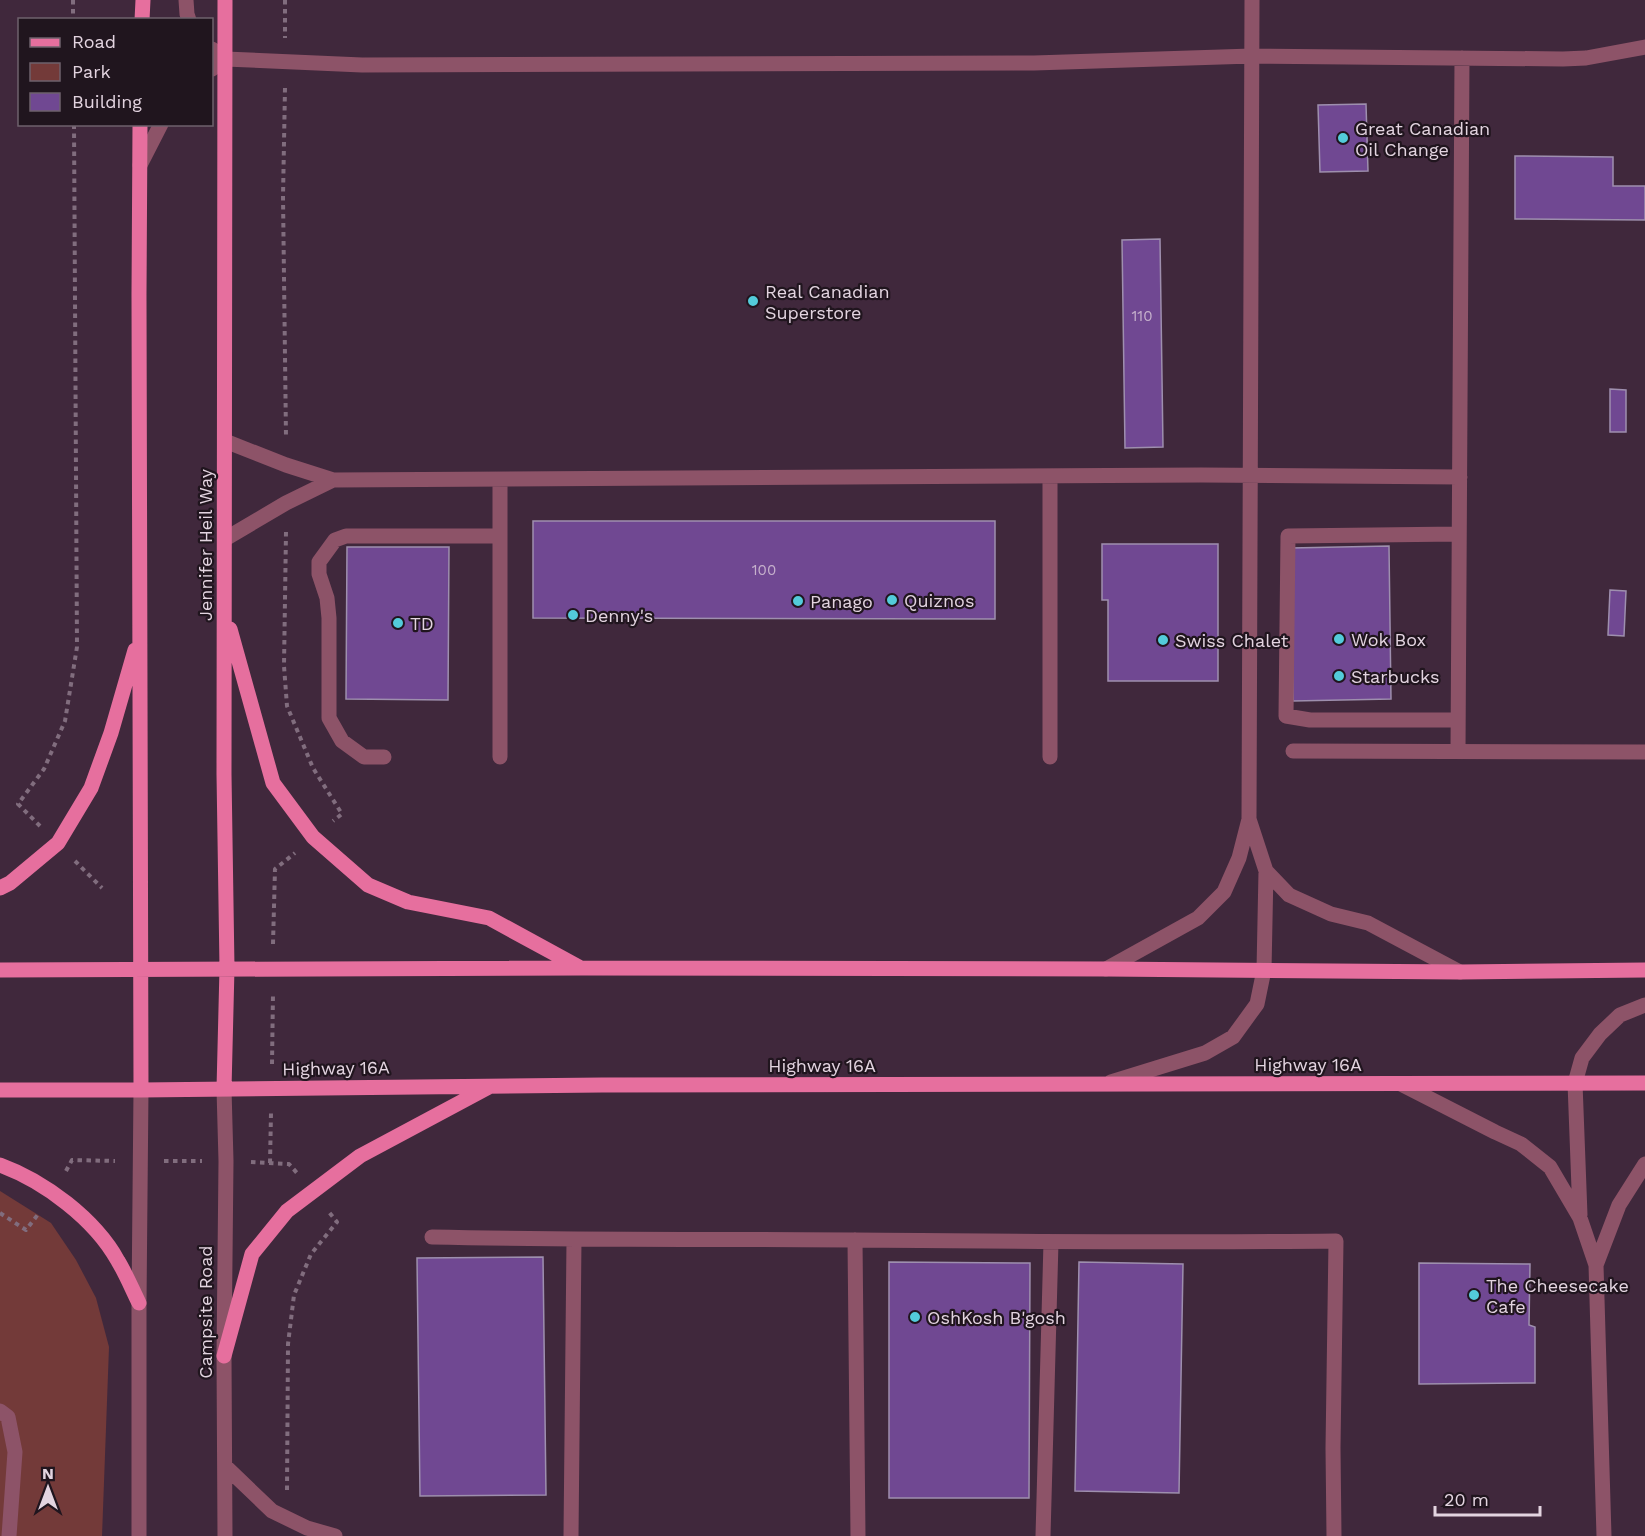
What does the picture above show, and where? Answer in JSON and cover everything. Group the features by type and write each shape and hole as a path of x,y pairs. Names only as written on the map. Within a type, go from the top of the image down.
{"main road":[{"path":"142,18 143,0"},
{"name":"Jennifer Heil Way","path":"224,1089 226,968 225,0"},
{"path":"140,126 141,1090"},
{"path":"225,610 273,783 314,837 368,885 408,902 489,918 582,968"},
{"path":"0,888 10,884 58,843 91,788 111,733 141,633"},
{"path":"0,970 226,968 1106,969 1460,972 1645,970"},
{"name":"Highway 16A","path":"0,1090 493,1086 1645,1083"},
{"path":"224,1356 252,1254 287,1211 360,1156 493,1086"},
{"path":"0,1165 17,1171 53,1192 93,1227 118,1259 139,1303"}],"street":[{"path":"186,0 188,18"},
{"path":"1106,969 1198,918 1224,892 1239,858 1249,819 1252,0"},
{"path":"213,51 225,59 362,65 945,64 1252,56 1563,59 1586,58 1645,47"},
{"path":"1458,752 1462,58"},
{"path":"213,68 225,59"},
{"path":"140,165 159,126"},
{"path":"225,441 286,465 333,480 1249,475 1460,477"},
{"path":"1050,476 1050,757"},
{"path":"225,539 286,503 333,480"},
{"path":"500,480 500,757"},
{"path":"1458,720 1311,720 1286,716 1288,536 1459,534"},
{"path":"384,757 364,757 342,741 329,718 329,618 327,598 319,574 319,562 335,540 346,536 500,536"},
{"path":"1293,751 1645,753"},
{"path":"1105,1084 1205,1053 1233,1037 1257,1004 1263,970 1266,871 1249,819"},
{"path":"1266,871 1289,895 1331,914 1368,922 1460,972"},
{"path":"1580,1218 1575,1083 1582,1058 1600,1034 1620,1016 1645,1005"},
{"path":"1401,1084 1521,1144 1550,1167 1580,1218 1596,1265 1604,1536"},
{"name":"Campsite Road","path":"224,1089 226,1161 225,1536"},
{"path":"140,1536 141,1090"},
{"path":"1596,1265 1619,1205 1645,1164"},
{"path":"432,1237 574,1240 1222,1243 1336,1241 1334,1536"},
{"path":"571,1536 574,1240"},
{"path":"855,1240 858,1536"},
{"path":"1043,1536 1051,1242"},
{"path":"0,1411 8,1417 15,1452 9,1536"},
{"path":"225,1466 272,1511 306,1528 335,1536"}],"path":[{"path":"73,0 74,18"},
{"path":"285,0 285,16"},
{"path":"286,117 283,197 286,438"},
{"path":"74,126 76,647 65,721 44,769 18,804 102,888"},
{"path":"286,534 284,666 287,706 313,768 342,814"},
{"path":"287,1484 288,1344 294,1295 311,1254 337,1222"}],"green space":[{"path":"0,1191 51,1223 76,1260 96,1298 109,1347 102,1536 0,1536"}],"building":[{"name":"Great Canadian Oil Change","path":"1366,104 1368,171 1320,172 1318,105"},
{"path":"1515,156 1613,157 1613,186 1645,186 1645,220 1515,219"},
{"path":"1160,239 1163,447 1125,448 1122,240"},
{"path":"1610,389 1626,390 1626,432 1610,432"},
{"path":"533,521 995,521 995,619 533,618"},
{"name":"Swiss Chalet","path":"1102,544 1218,544 1218,681 1108,681 1108,600 1102,600"},
{"path":"1389,546 1391,699 1293,701 1291,548"},
{"name":"TD","path":"347,547 449,547 448,700 346,699"},
{"path":"1610,590 1626,591 1624,636 1608,635"},
{"path":"543,1257 546,1495 420,1496 417,1258"},
{"path":"889,1262 1030,1263 1029,1498 889,1498"},
{"path":"1079,1262 1183,1264 1179,1493 1075,1491"},
{"name":"The Cheesecake Cafe","path":"1419,1263 1530,1264 1529,1325 1535,1327 1535,1383 1419,1384"}],"place":[{"name":"Great Canadian Oil Change","path":"1343,138"},
{"name":"Real Canadian Superstore","path":"753,301"},
{"name":"Quiznos","path":"892,600"},
{"name":"Panago","path":"798,601"},
{"name":"Denny's","path":"573,615"},
{"name":"TD","path":"398,623"},
{"name":"Wok Box","path":"1339,639"},
{"name":"Swiss Chalet","path":"1163,640"},
{"name":"Starbucks","path":"1339,676"},
{"name":"The Cheesecake Cafe","path":"1474,1295"},
{"name":"OshKosh B'gosh","path":"915,1317"}]}
